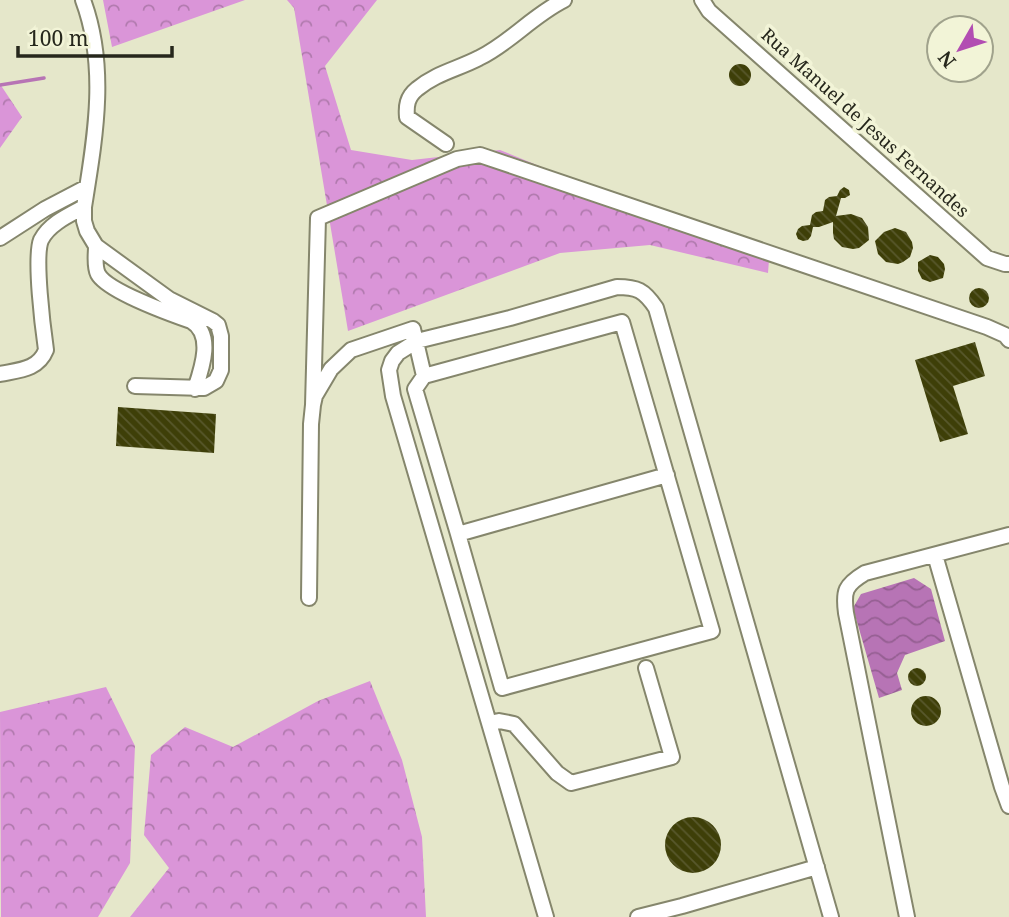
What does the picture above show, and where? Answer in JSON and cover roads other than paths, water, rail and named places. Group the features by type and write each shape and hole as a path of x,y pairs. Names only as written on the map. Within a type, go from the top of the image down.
{"street":[{"path":"83,0 94,37 98,75 98,102 84,221 96,246 166,304"},
{"path":"446,144 407,117 406,104 415,90 438,74 480,58 505,43 533,18 564,0"},
{"name":"Rua Manuel de Jesus Fernandes","path":"702,0 709,11 987,258 1009,264"},
{"path":"309,598 311,424 318,218 457,159 480,155 988,327 1005,335 1009,340"},
{"path":"0,237 87,187"},
{"path":"0,374 35,365 43,358 46,350 38,259 41,241 62,219 84,207"},
{"path":"96,246 95,265 102,280 117,289 213,320 221,336 221,370 219,377 210,386 195,389 135,386"},
{"path":"546,917 393,396 389,370 398,353 417,341 498,322 617,286 641,291 656,308 831,917"},
{"path":"622,322 712,631 502,688 415,388 424,376 622,322"},
{"path":"313,405 331,369 351,350 413,329 424,376"},
{"path":"458,534 667,475"},
{"path":"907,917 844,597 853,580 865,573 1009,535"},
{"path":"935,555 1009,806"},
{"path":"489,723 514,724 557,773 570,783 672,757 646,668"},
{"path":"638,917 684,911 817,867"}],"water":[{"path":"914,578 931,589 945,641 905,655 897,673 902,690 879,698 853,608 861,594"}],"waterway":[{"path":"0,85 44,78"}]}
